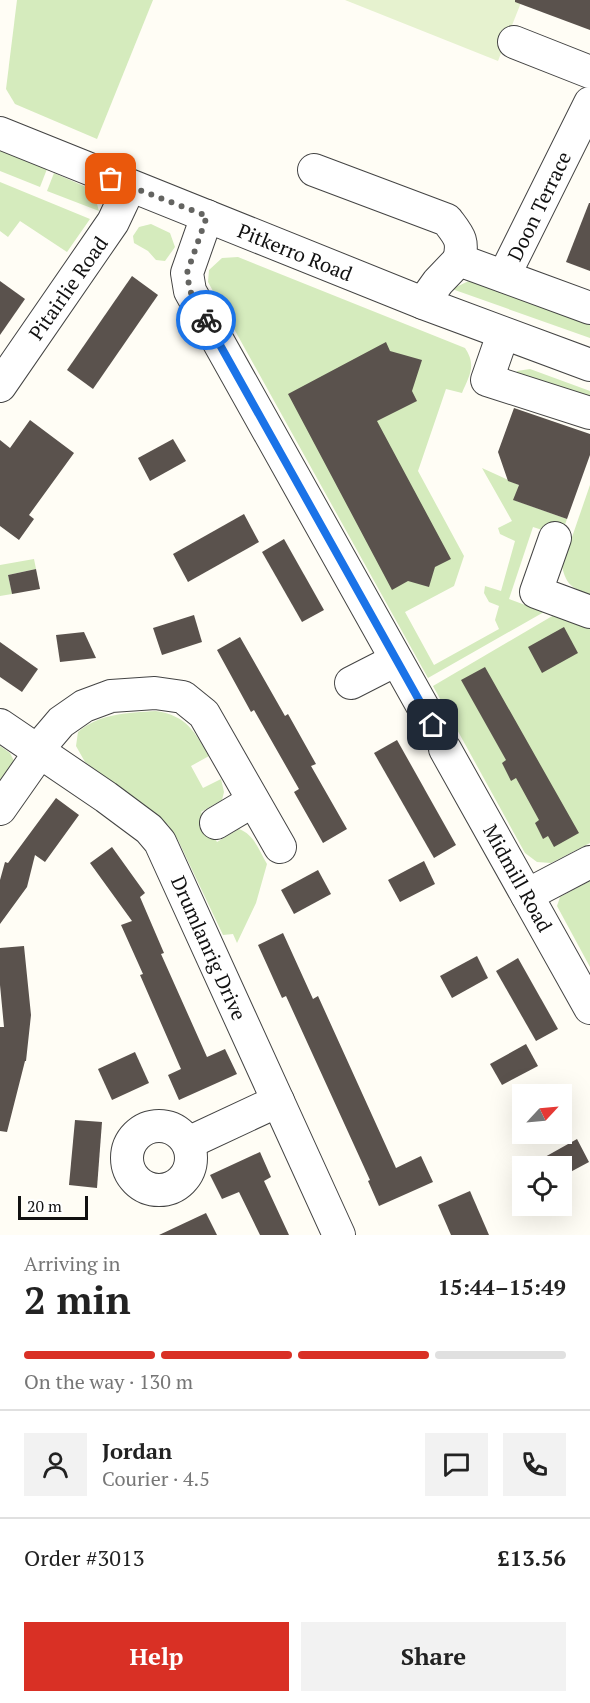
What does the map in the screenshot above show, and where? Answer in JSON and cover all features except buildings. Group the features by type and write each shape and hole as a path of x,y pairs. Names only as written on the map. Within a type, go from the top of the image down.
{"street":[{"path":"514,42 590,72"},
{"name":"Doon Terrace","path":"504,276 590,103"},
{"name":"Pitkerro Road","path":"0,133 423,303 590,365"},
{"path":"314,170 447,220 460,239 462,246 459,260 438,282 423,303"},
{"name":"Pitairlie Road","path":"0,386 113,222 130,186"},
{"name":"Midmill Road","path":"207,216 187,273 190,291 590,1008"},
{"path":"459,260 590,308"},
{"path":"503,334 487,380 590,413"},
{"path":"555,538 536,592 590,612"},
{"path":"351,682 396,660"},
{"path":"0,809 44,742 61,722 84,706 111,696 155,693 183,697 204,714 280,847"},
{"name":"Drumlanrig Drive","path":"0,725 106,797 149,829 160,842 339,1235"},
{"path":"216,823 253,801"},
{"path":"527,895 590,862"},
{"path":"188,1143 278,1101"}],"green space":[{"path":"17,0 153,0 97,139 15,104 6,89"},
{"path":"345,0 522,0 498,61"},
{"path":"0,149 47,169 40,187 0,171"},
{"path":"54,173 93,190 99,211 47,191"},
{"path":"0,182 90,219 67,252 20,221 8,237 0,231"},
{"path":"151,224 170,233 175,247 165,261 156,260 148,251 134,243 133,236 139,227"},
{"path":"238,257 465,348 469,354 471,371 462,393 446,389 418,471 464,556 454,586 405,612 434,665 499,629 495,620 499,606 489,602 484,593 485,586 501,591 515,541 500,534 498,528 512,521 482,468 519,485 514,500 567,519 561,536 533,527 509,599 544,612 428,678 208,282 209,270 222,258"},
{"path":"477,277 590,319 590,338 452,289"},
{"path":"530,369 590,391 590,404 513,380 517,371"},
{"path":"590,485 590,595 571,585 562,566"},
{"path":"34,559 36,569 8,575 12,594 0,596 0,565"},
{"path":"554,615 590,629 590,843 551,863 537,862 525,853 433,686"},
{"path":"156,711 167,713 182,721 194,732 204,747 209,756 191,766 203,788 221,779 224,792 222,800 201,812 217,842 239,829 253,839 267,864 256,903 237,943 233,934 223,935 178,840 168,825 85,762 76,746 78,732 96,721 115,715"},
{"path":"0,746 10,753 14,761 0,780"},
{"path":"590,881 590,967 557,906 560,897"}],"way so far":[{"path":"111,179 207,216 187,273 190,291 206,320"}],"route":[{"path":"206,320 433,725"}]}
